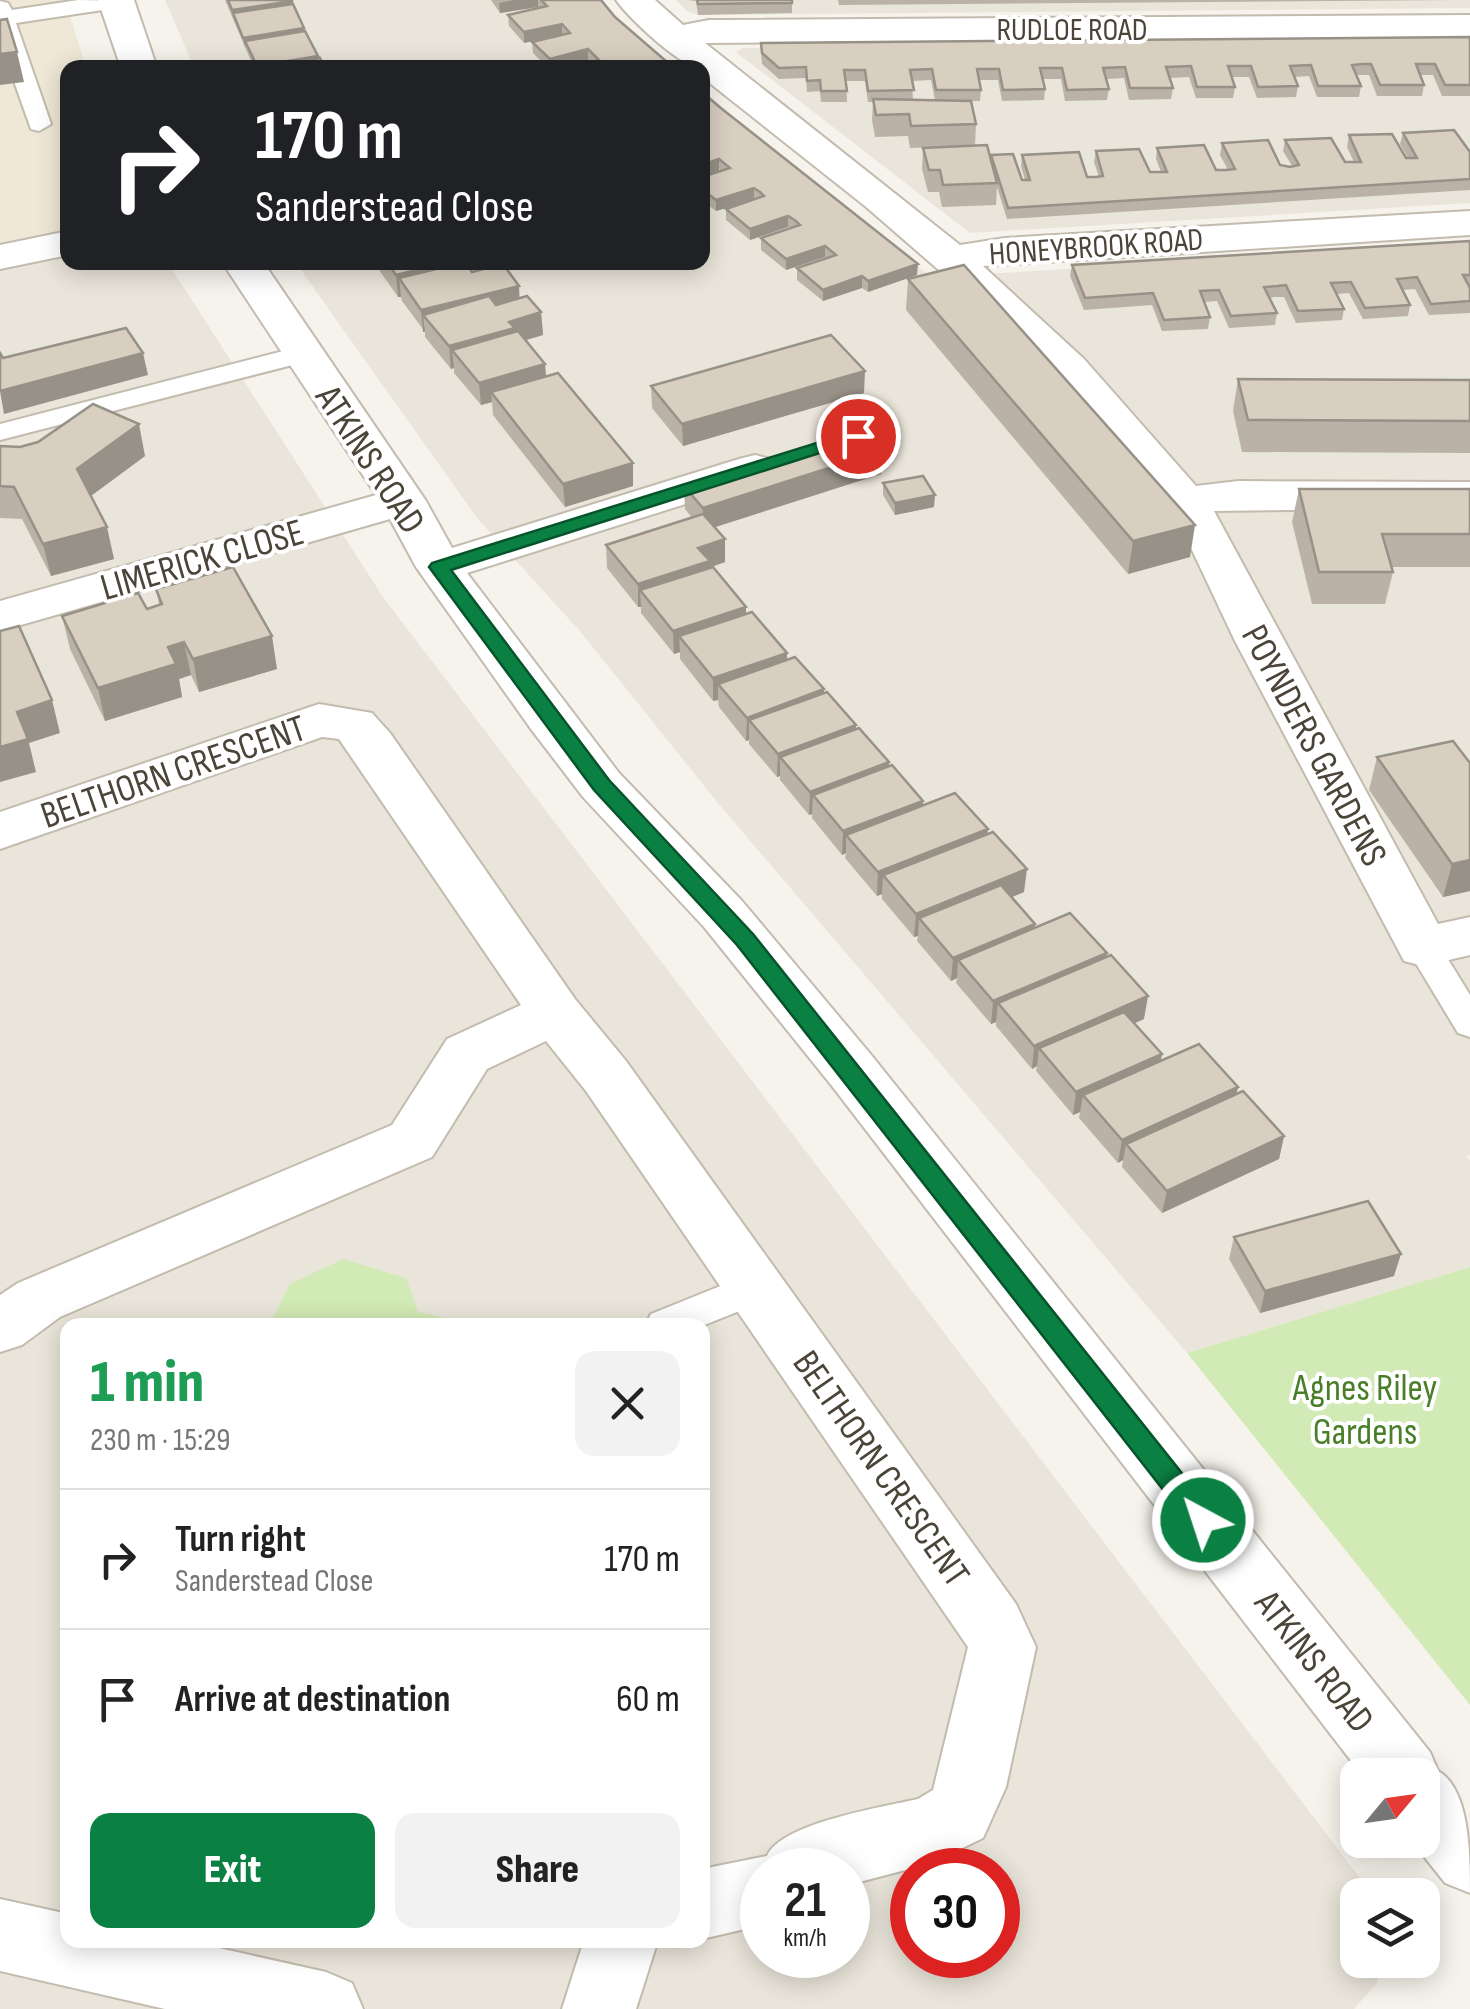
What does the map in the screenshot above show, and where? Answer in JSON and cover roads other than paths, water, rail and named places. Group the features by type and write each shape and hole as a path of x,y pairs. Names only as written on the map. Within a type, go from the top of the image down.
{"street":[{"path":"116,0 136,60"},
{"name":"HONEYBROOK ROAD","path":"634,0 704,60"},
{"name":"RUDLOE ROAD","path":"675,37 709,31 1470,26"},
{"name":"HONEYBROOK ROAD","path":"710,65 955,258 1005,250 1470,223"},
{"path":"0,257 60,245"},
{"name":"POYNDERS GARDENS","path":"955,258 1074,371 1184,501 1208,536 1237,599 1446,941"},
{"name":"ATKINS ROAD","path":"247,270 403,501 439,567 602,785 723,914 852,1071 1391,1758"},
{"path":"439,567 802,453"},
{"path":"1184,501 1238,494 1470,495"},
{"name":"LIMERICK CLOSE","path":"0,616 403,501"},
{"name":"BELTHORN CRESCENT","path":"0,831 319,720 354,725 372,745 555,1013 606,1076 992,1625 1002,1647 971,1787 958,1814 932,1829 855,1848"},
{"path":"2,1320 38,1300 412,1141 467,1054 555,1013"},
{"path":"1440,1821 1470,1859"},
{"path":"710,1903 740,1898"},
{"path":"68,1948 294,2006"},
{"path":"599,2009 618,1948"}],"lane":[{"path":"39,124 2,13 116,0"},
{"path":"0,432 303,354"},
{"path":"1446,941 1470,1024"},
{"path":"681,1318 755,1288"}],"park label":[{"name":"Agnes Riley Gardens","path":"1365,1409"}]}
